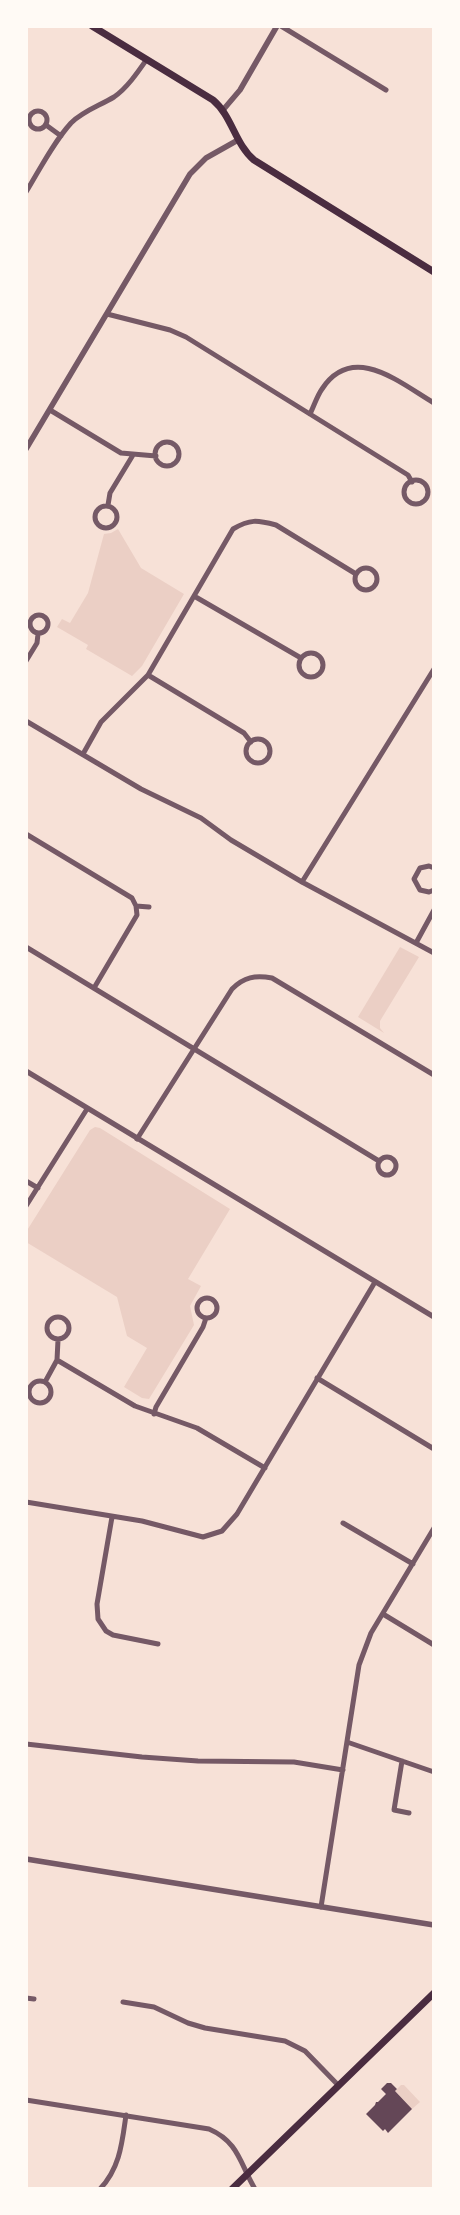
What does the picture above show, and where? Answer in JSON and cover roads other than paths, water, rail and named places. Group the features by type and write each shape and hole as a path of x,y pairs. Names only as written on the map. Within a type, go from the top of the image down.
{"main road":[{"path":"92,26 213,100 223,110 238,140 254,160 434,272"},
{"path":"232,2189 434,1994"}],"street":[{"path":"223,110 240,90 278,26"},
{"path":"281,26 386,90"},
{"path":"26,192 61,136 81,114 123,89 147,59"},
{"path":"46,125 61,136"},
{"path":"26,449 194,168 212,153 238,140"},
{"path":"107,314 178,333 408,475 412,482"},
{"path":"310,414 322,389 334,376 342,369 359,366 381,372 434,403"},
{"path":"50,410 122,453 156,456 163,465 171,465 177,460 179,453 176,446 165,442 157,449 156,456"},
{"path":"108,505 110,493 133,455"},
{"path":"412,482 422,482 427,487 427,498 421,503 413,504 407,499 406,487 412,482"},
{"path":"108,505 114,509 117,516 114,524 104,528 98,525 94,515 100,506 108,505"},
{"path":"83,754 101,722 148,676 233,529 247,521 261,521 276,525 356,574"},
{"path":"365,568 372,570 378,578 376,585 370,590 362,590 355,582 356,574 365,568"},
{"path":"194,596 301,658"},
{"path":"26,661 37,643 38,634"},
{"path":"312,653 319,655 323,662 322,670 313,677 306,675 299,666 301,658 312,653"},
{"path":"302,882 434,669"},
{"path":"148,676 244,733 251,742"},
{"path":"26,721 141,790 201,818 243,849 434,953"},
{"path":"261,739 267,743 270,753 265,760 254,762 248,756 246,748 251,742 261,739"},
{"path":"26,834 132,898 136,906 137,915 94,988"},
{"path":"433,892 420,890 414,879 420,868 429,866 434,868"},
{"path":"136,906 149,907"},
{"path":"416,943 434,910"},
{"path":"26,947 379,1161"},
{"path":"137,1139 232,989 240,981 259,975 272,978 434,1075"},
{"path":"26,1071 434,1317"},
{"path":"26,1206 87,1109"},
{"path":"26,1181 38,1188"},
{"path":"26,1502 112,1516 160,1526 192,1536 214,1536 222,1531 231,1523 265,1468 316,1378 375,1282"},
{"path":"57,1317 65,1319 70,1328 67,1335 58,1340 48,1334 47,1326 50,1320 57,1317"},
{"path":"154,1414 156,1407 204,1327 206,1318"},
{"path":"45,1382 57,1360 58,1340"},
{"path":"57,1360 135,1406 197,1428 265,1468"},
{"path":"316,1378 434,1449"},
{"path":"34,1382 45,1382 52,1391 50,1399 44,1403 36,1403 29,1395 30,1388 34,1382"},
{"path":"112,1516 97,1604 98,1619 106,1631 113,1635 158,1644"},
{"path":"343,1523 412,1564"},
{"path":"321,1907 359,1664 367,1640 434,1528"},
{"path":"383,1614 434,1645"},
{"path":"347,1742 434,1772"},
{"path":"26,1744 99,1754 151,1758 294,1762 343,1770"},
{"path":"402,1761 394,1810 409,1813"},
{"path":"26,1859 434,1926"},
{"path":"26,1998 34,1999"},
{"path":"123,2002 163,2010 196,2026 285,2041 297,2045 339,2086"},
{"path":"26,2100 200,2127 217,2133 234,2147 255,2189"},
{"path":"100,2189 110,2179 116,2167 126,2115"}]}
